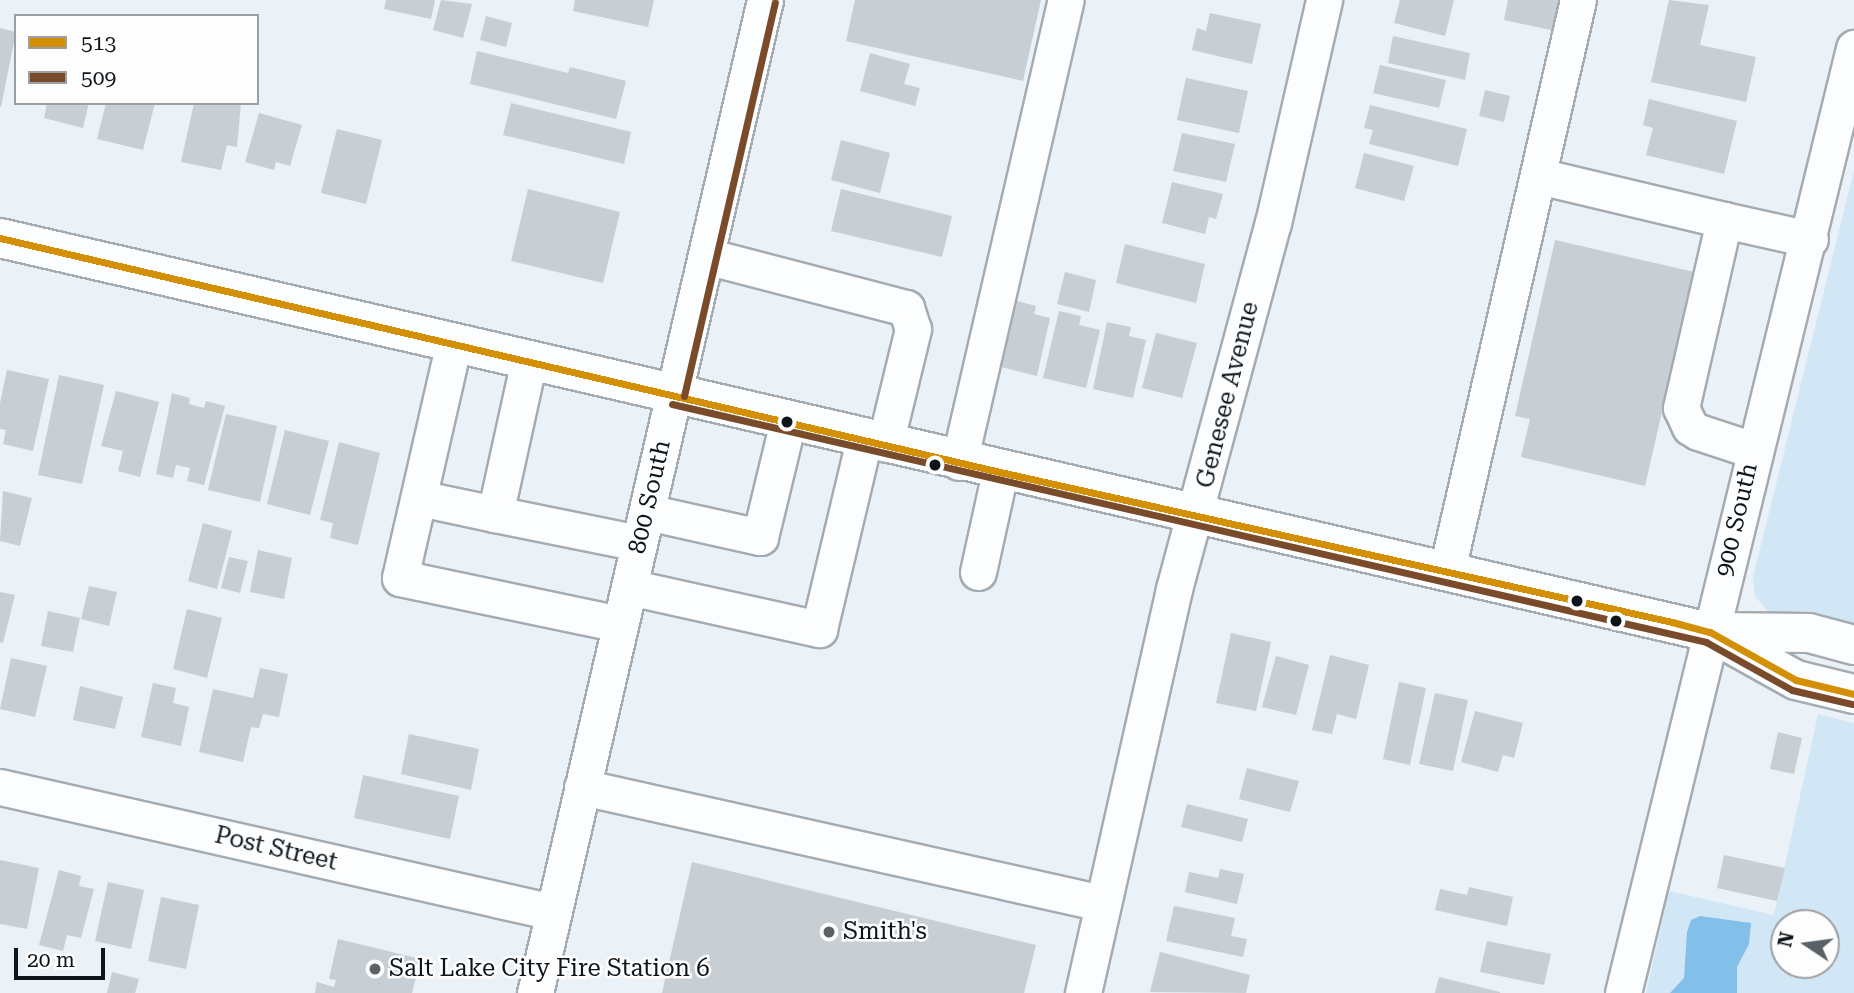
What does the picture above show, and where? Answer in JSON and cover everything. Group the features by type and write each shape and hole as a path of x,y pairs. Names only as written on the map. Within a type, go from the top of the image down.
{"main road":[{"path":"0,238 454,342 1000,472 1447,570 1710,632 1809,633 1854,645"},
{"path":"1710,632 1796,680 1854,694"}],"street":[{"name":"800 South","path":"535,993 765,0"},
{"path":"959,462 1066,0"},
{"name":"Genesee Avenue","path":"1083,993 1174,589 1198,515 1273,223 1324,0"},
{"path":"1447,570 1578,0"},
{"name":"900 South","path":"1623,993 1754,450 1810,239 1854,48"},
{"path":"1539,176 1810,239"},
{"path":"1724,220 1681,408 1690,427 1698,432 1754,450"},
{"path":"629,587 819,629 875,442 913,329 906,308 706,256"},
{"path":"454,342 400,578 620,624"},
{"path":"495,514 529,360"},
{"path":"419,498 495,514 760,537 788,421"},
{"path":"978,572 1000,472"},
{"name":"Post Street","path":"0,787 553,912"},
{"path":"582,787 1102,903"}],"shaded area":[{"path":"1854,170 1854,634 1768,612 1755,596 1753,577"},
{"path":"1818,714 1854,723 1854,993 1646,993 1669,891 1770,914 1770,979 1840,979 1840,909 1775,909"}],"water":[{"path":"1700,916 1751,923 1749,944 1737,967 1737,993 1670,993 1684,978 1687,932 1691,920"}],"building":[{"path":"386,0 435,0 431,19 384,9"},
{"path":"441,0 472,4 463,38 433,30"},
{"path":"575,0 654,0 648,27 573,11"},
{"path":"855,0 1041,0 1023,81 846,41"},
{"path":"1400,0 1454,0 1445,36 1394,23"},
{"path":"1508,0 1568,0 1561,32 1504,20"},
{"path":"1669,0 1709,5 1700,45 1756,57 1746,102 1651,82"},
{"path":"1210,13 1261,24 1252,64 1192,50 1197,28 1206,31"},
{"path":"486,16 512,23 506,47 480,40"},
{"path":"0,28 14,32 14,42 0,107"},
{"path":"1393,36 1470,53 1465,80 1388,63"},
{"path":"477,51 568,73 570,67 626,81 616,119 470,84"},
{"path":"870,53 910,64 904,84 920,88 915,106 860,91"},
{"path":"1380,65 1446,80 1439,108 1373,93"},
{"path":"1186,78 1248,91 1239,133 1177,120"},
{"path":"1485,90 1510,96 1504,122 1479,116"},
{"path":"1649,99 1737,121 1724,174 1646,155 1653,128 1643,125"},
{"path":"511,103 631,132 624,164 503,135"},
{"path":"47,105 89,105 83,128 44,118"},
{"path":"106,105 154,105 143,150 97,139"},
{"path":"194,105 241,105 237,147 227,145 221,170 181,162"},
{"path":"1370,105 1467,129 1458,166 1369,144 1373,130 1364,128"},
{"path":"259,113 302,125 290,166 276,162 274,170 245,162"},
{"path":"337,129 382,140 366,204 321,193"},
{"path":"1182,133 1235,144 1226,182 1173,171"},
{"path":"841,140 890,153 880,193 831,180"},
{"path":"1364,153 1414,166 1404,201 1355,188"},
{"path":"1172,182 1223,194 1216,219 1209,217 1205,234 1162,223"},
{"path":"528,189 620,212 603,283 511,261"},
{"path":"841,189 952,216 942,257 831,231"},
{"path":"1555,240 1694,272 1645,486 1521,457 1530,419 1515,416"},
{"path":"1125,244 1205,264 1196,303 1116,283"},
{"path":"1065,272 1096,280 1089,312 1057,304"},
{"path":"1013,300 1036,306 1034,314 1050,318 1037,376 997,366"},
{"path":"1059,311 1081,316 1079,325 1100,330 1086,388 1043,378"},
{"path":"1107,322 1131,327 1129,336 1146,340 1133,398 1093,389"},
{"path":"1156,333 1197,343 1182,398 1142,388"},
{"path":"7,370 49,379 33,451 3,444 6,430 0,429 0,403"},
{"path":"59,375 104,385 82,484 38,475"},
{"path":"116,391 159,402 140,477 118,471 123,451 101,446"},
{"path":"172,393 190,398 189,404 204,408 206,401 225,406 204,485 187,481 190,468 176,465 173,478 156,474"},
{"path":"226,414 277,426 260,502 208,490"},
{"path":"285,430 329,441 310,515 267,504"},
{"path":"339,442 380,453 358,545 330,538 333,523 320,520"},
{"path":"3,491 32,498 20,546 0,541"},
{"path":"203,523 232,531 217,589 188,581"},
{"path":"258,550 292,558 284,599 250,592"},
{"path":"229,557 248,561 240,593 221,588"},
{"path":"89,586 117,592 109,626 81,619"},
{"path":"0,592 15,595 3,643 0,642"},
{"path":"187,609 222,618 207,678 173,669"},
{"path":"48,611 80,618 73,652 41,646"},
{"path":"1231,633 1271,642 1256,711 1216,703"},
{"path":"1330,655 1369,665 1356,719 1337,714 1332,734 1312,730"},
{"path":"1276,656 1309,665 1296,715 1262,707"},
{"path":"11,658 47,666 35,717 0,709"},
{"path":"260,668 288,674 279,717 263,714 259,728 251,727 243,762 199,752 213,689 253,698"},
{"path":"1399,682 1426,688 1410,765 1383,759"},
{"path":"153,683 176,688 173,703 189,707 181,746 141,737"},
{"path":"80,686 123,697 115,729 73,720"},
{"path":"1435,693 1468,700 1453,771 1419,764"},
{"path":"1475,711 1523,723 1514,758 1503,755 1498,772 1461,762"},
{"path":"1778,732 1802,738 1794,774 1770,769"},
{"path":"409,734 479,749 471,790 401,774"},
{"path":"1247,768 1299,781 1290,812 1239,799"},
{"path":"363,775 459,796 450,839 354,818"},
{"path":"1187,804 1248,819 1242,842 1181,827"},
{"path":"1724,855 1785,868 1777,901 1717,888"},
{"path":"0,860 39,868 27,929 0,924"},
{"name":"Smith's","path":"692,862 1036,945 1024,993 662,993"},
{"path":"1220,869 1244,874 1237,904 1185,892 1189,872 1218,878"},
{"path":"59,870 81,876 79,886 94,889 81,938 67,935 63,951 39,945"},
{"path":"108,882 144,890 131,949 95,941"},
{"path":"1469,887 1513,897 1507,926 1435,910 1440,889 1467,895"},
{"path":"161,897 199,905 186,969 148,961"},
{"path":"1174,906 1235,918 1231,936 1247,939 1243,957 1166,941"},
{"name":"Salt Lake City Fire Station 6","path":"338,939 421,959 412,993 315,993 317,982 334,987 336,980 329,979"},
{"path":"1487,941 1551,954 1544,985 1480,972"},
{"path":"1160,952 1250,975 1246,993 1150,992"},
{"path":"112,972 139,979 135,993 107,993"},
{"path":"1439,977 1500,992 1500,993 1435,993"}],"transit line":[{"name":"509","path":"684,396 775,2"},
{"name":"513","path":"0,238 1000,472 1672,622 1710,632 1796,680 1854,694"},
{"name":"509","path":"672,404 1706,642 1792,690 1852,704"}],"place":[{"name":"Smith's","path":"829,932"},
{"name":"Salt Lake City Fire Station 6","path":"375,969"}]}
